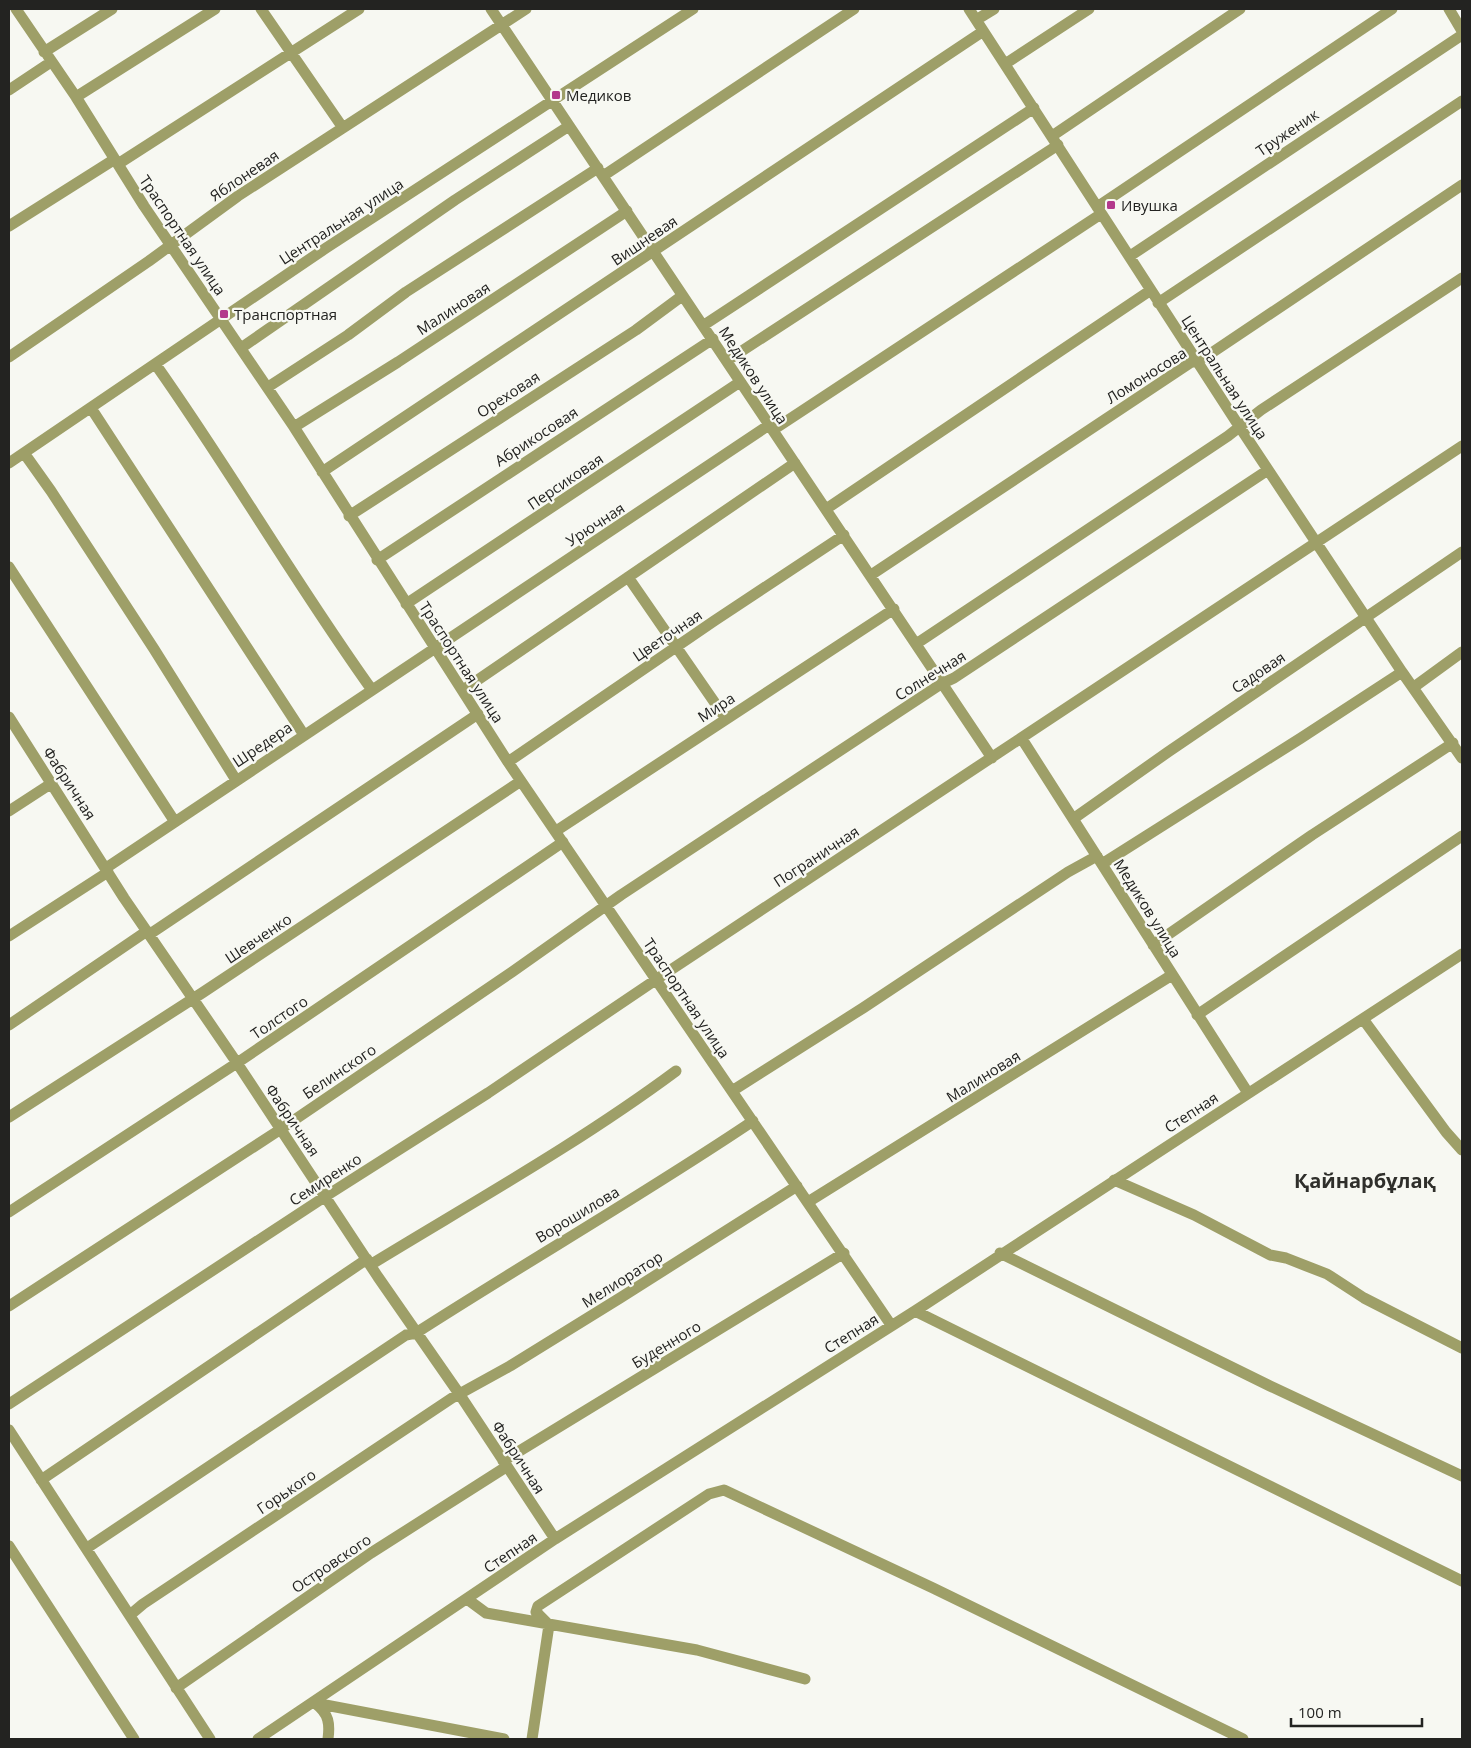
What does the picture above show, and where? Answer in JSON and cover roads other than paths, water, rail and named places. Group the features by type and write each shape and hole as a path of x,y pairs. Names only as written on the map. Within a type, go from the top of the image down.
{"street":[{"name":"Траспортная улица","path":"16,9 268,387 377,560 436,646 508,762 892,1325"},
{"path":"9,90 47,57 112,9"},
{"path":"76,97 215,9"},
{"path":"261,9 343,128"},
{"path":"9,226 117,161 359,9"},
{"name":"Медиков улица","path":"491,9 682,296 728,360 740,382 894,609 941,684 992,758"},
{"name":"Яблоневая","path":"9,357 238,196 526,9"},
{"name":"Центральная улица","path":"9,463 156,365 221,318 551,100 693,9"},
{"path":"268,387 348,335 406,292 600,172 854,9"},
{"name":"Центральная улица","path":"969,9 982,32 1005,64 1130,256 1158,303 1198,360 1239,426 1365,617 1462,758"},
{"path":"976,20 994,9"},
{"path":"1005,64 1089,9"},
{"path":"728,360 1055,141 1240,9"},
{"path":"771,427 1099,210 1392,9"},
{"path":"1449,9 1462,31"},
{"name":"Вишневая","path":"322,472 982,32"},
{"name":"Труженик","path":"1130,256 1462,35"},
{"path":"1158,303 1462,100"},
{"path":"704,325 1034,108"},
{"path":"241,348 455,200 569,126"},
{"name":"Ломоносова","path":"871,575 1190,363 1198,360 1303,292 1462,185"},
{"name":"Малиновая","path":"294,427 398,362 626,211"},
{"path":"916,644 1228,436 1261,410 1462,278"},
{"path":"826,509 1151,290"},
{"name":"Ореховая","path":"349,516 636,330 682,296"},
{"name":"Абрикосовая","path":"377,560 713,339"},
{"path":"156,365 185,406 300,586 372,690"},
{"name":"Персиковая","path":"406,604 740,382"},
{"path":"91,408 304,735"},
{"name":"Урючная","path":"436,646 771,427"},
{"name":"Пограничная","path":"657,979 1462,446"},
{"path":"24,453 52,491 236,780"},
{"path":"463,690 795,463"},
{"name":"Солнечная","path":"607,905 1268,470"},
{"name":"Цветочная","path":"508,762 676,647 844,536"},
{"name":"Садовая","path":"1073,819 1462,552"},
{"path":"9,567 175,822"},
{"path":"628,576 726,719"},
{"name":"Мира","path":"556,831 894,609"},
{"name":"Шредера","path":"9,936 236,780 436,646"},
{"path":"1414,687 1462,652"},
{"path":"732,1091 863,1008 1068,872 1100,860 1301,738 1402,672"},
{"path":"9,1025 478,714"},
{"name":"Фабричная","path":"9,717 107,870 326,1196 368,1262 460,1395 555,1538"},
{"name":"Медиков улица","path":"1022,739 1248,1093"},
{"path":"1154,945 1312,835 1452,743"},
{"name":"Шевченко","path":"9,1117 521,781"},
{"path":"9,811 52,783"},
{"path":"1197,1014 1462,836"},
{"name":"Толстого","path":"9,1212 237,1063 563,842"},
{"name":"Белинского","path":"9,1306 281,1129 607,905"},
{"name":"Степная","path":"258,1739 315,1703 555,1538 915,1311 1000,1253 1462,954"},
{"name":"Малиновая","path":"808,1202 1172,975"},
{"name":"Семиренко","path":"9,1404 326,1196 488,1093 657,979"},
{"path":"1364,1019 1446,1132 1462,1150"},
{"path":"41,1480 368,1262 596,1127 676,1071"},
{"name":"Ворошилова","path":"87,1548 406,1335 416,1332 515,1269 676,1172 753,1121"},
{"path":"1114,1180 1194,1215 1270,1256 1286,1258 1327,1274 1364,1298 1462,1348"},
{"name":"Мелиоратор","path":"460,1395 709,1243 797,1186"},
{"name":"Буденного","path":"505,1464 844,1253"},
{"path":"1000,1253 1270,1386 1462,1476"},
{"path":"915,1311 1462,1581"},
{"name":"Горького","path":"130,1615 452,1398 460,1395"},
{"path":"9,1430 210,1739"},
{"name":"Островского","path":"176,1688 371,1553 505,1464"},
{"path":"549,1625 536,1612 538,1606 709,1494 724,1490 933,1588 1244,1739"},
{"path":"9,1546 134,1739"},
{"path":"467,1599 486,1613 697,1650 805,1679"},
{"path":"532,1739 549,1625"},
{"path":"315,1703 324,1710 328,1717 328,1739"},
{"path":"315,1703 504,1739"}],"place":[{"name":"Медиков","path":"556,95"},
{"name":"Ивушка","path":"1111,205"},
{"name":"Транспортная","path":"224,314"}],"district":[{"name":"Қайнарбұлақ","path":"1365,1180"}]}
